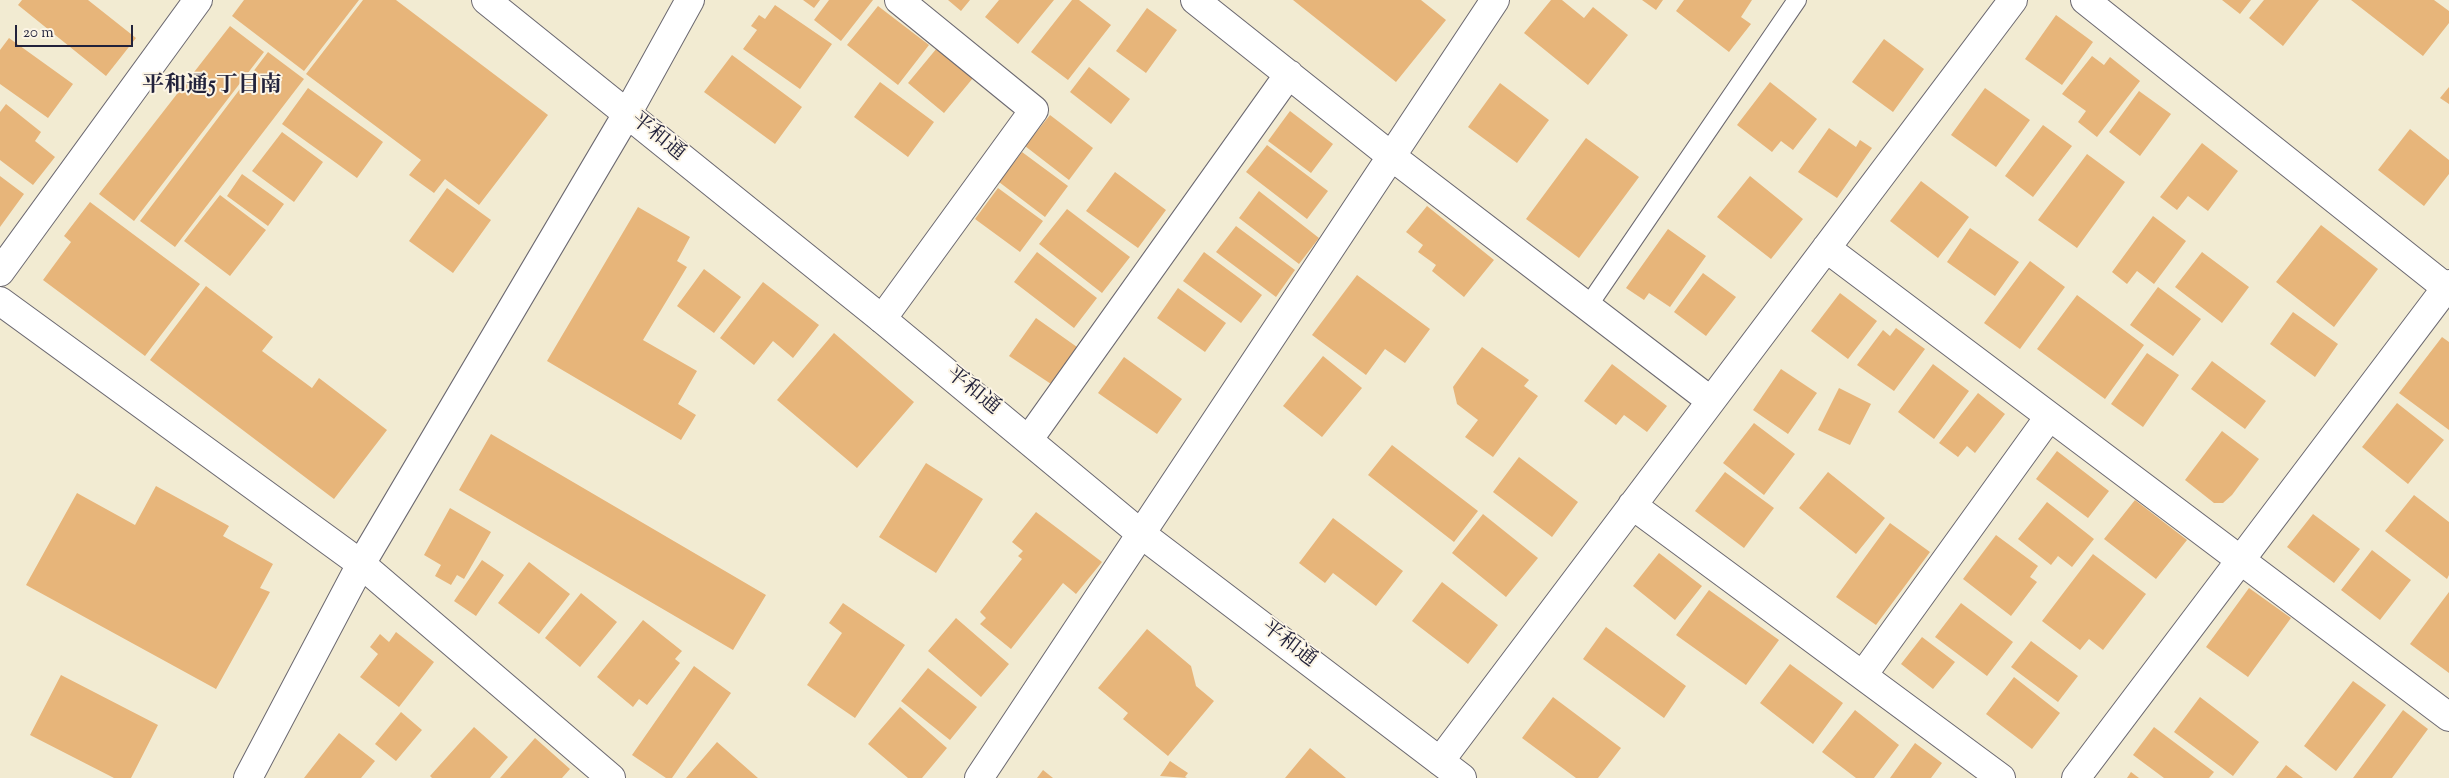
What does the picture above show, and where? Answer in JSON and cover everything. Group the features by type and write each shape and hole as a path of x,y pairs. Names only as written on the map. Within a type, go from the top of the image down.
{"street":[{"path":"0,272 198,0"},
{"name":"平和通","path":"486,0 882,319 1140,533 1462,778"},
{"path":"248,778 361,564 627,114 690,0"},
{"path":"882,319 1034,110 899,0"},
{"path":"1195,0 1392,156 1711,401"},
{"path":"979,778 1495,0"},
{"path":"1440,760 2013,0"},
{"path":"2076,778 2448,288 2085,0"},
{"path":"1029,439 1289,74"},
{"path":"1826,248 2049,418 2449,716"},
{"path":"0,301 361,564 611,778"},
{"path":"1863,675 2049,418"},
{"path":"1632,505 2001,778"}],"lane":[{"path":"1588,306 1797,0"}],"building":[{"path":"22,0 88,0 136,38 106,76 18,5"},
{"path":"244,0 359,0 304,71 232,16"},
{"path":"363,0 396,0 548,115 479,205 445,179 434,193 409,175 421,160 306,74"},
{"path":"803,0 820,0 814,8"},
{"path":"829,0 873,0 841,41 814,20"},
{"path":"948,0 970,0 961,11"},
{"path":"999,0 1054,0 1018,44 985,17"},
{"path":"1072,0 1079,0 1111,25 1068,80 1031,52"},
{"path":"1293,0 1421,0 1446,20 1396,82"},
{"path":"1551,0 1562,0 1584,18 1593,7 1628,35 1588,85 1524,33"},
{"path":"1642,0 1663,0 1656,10"},
{"path":"1684,0 1752,0 1741,17 1751,24 1729,52 1676,11"},
{"path":"2222,0 2251,0 2240,14"},
{"path":"2264,0 2319,0 2283,46 2249,18"},
{"path":"2351,0 2434,0 2449,11 2449,23 2423,56"},
{"path":"775,5 832,44 800,89 743,49 757,30 751,26 759,15 765,19"},
{"path":"878,6 929,45 898,85 847,45"},
{"path":"1147,8 1177,30 1146,73 1116,51"},
{"path":"2056,15 2093,42 2062,85 2025,59"},
{"path":"230,26 264,52 134,221 99,194"},
{"path":"9,38 73,84 48,118 0,84 0,50"},
{"path":"1884,39 1924,69 1893,112 1852,82"},
{"path":"937,48 973,78 944,113 908,83"},
{"path":"268,52 304,79 175,247 140,221"},
{"path":"732,55 802,107 775,144 704,92"},
{"path":"2092,56 2104,65 2110,57 2140,81 2097,137 2078,122 2086,111 2062,94"},
{"path":"1089,67 1130,99 1111,124 1070,92"},
{"path":"880,82 934,122 908,157 854,117"},
{"path":"1770,82 1817,119 1793,150 1781,141 1772,152 1737,125"},
{"path":"1500,83 1549,120 1517,163 1468,127"},
{"path":"2449,87 2449,104 2440,98"},
{"path":"308,88 383,142 357,178 282,124"},
{"path":"1985,88 2030,120 1996,167 1951,135"},
{"path":"2139,91 2171,114 2140,156 2109,132"},
{"path":"6,104 41,132 35,141 55,157 33,185 0,160 0,112"},
{"path":"1290,111 1333,144 1311,173 1268,141"},
{"path":"1050,115 1093,148 1069,180 1025,146"},
{"path":"2043,125 2072,146 2033,197 2005,176"},
{"path":"1829,128 1856,147 1860,140 1872,148 1837,198 1798,172"},
{"path":"2410,129 2449,160 2449,174 2424,206 2378,170"},
{"path":"282,132 323,162 294,202 252,171"},
{"path":"1586,138 1639,177 1579,258 1526,219"},
{"path":"2202,143 2238,171 2208,211 2188,196 2177,210 2160,197"},
{"path":"1267,145 1328,191 1307,219 1246,172"},
{"path":"1022,152 1068,186 1045,217 999,182"},
{"path":"2087,154 2125,182 2077,248 2038,220"},
{"path":"1115,172 1166,210 1138,248 1086,211"},
{"path":"242,174 284,204 268,226 227,196"},
{"path":"0,176 24,194 0,227"},
{"path":"1750,176 1803,219 1771,259 1717,217"},
{"path":"1921,181 1969,217 1938,258 1890,221"},
{"path":"447,188 491,220 453,273 409,241"},
{"path":"998,188 1043,221 1020,252 975,219"},
{"path":"1259,191 1319,238 1299,264 1239,218"},
{"path":"220,195 266,230 230,276 184,241"},
{"path":"90,202 200,284 145,356 43,280 71,242 64,236"},
{"path":"1427,206 1494,260 1464,297 1432,271 1436,265 1418,252 1423,245 1406,232"},
{"path":"638,207 690,237 677,261 687,267 643,340 697,371 678,404 696,415 681,440 547,361"},
{"path":"1067,209 1130,257 1102,293 1039,244"},
{"path":"2153,216 2186,241 2154,284 2137,271 2127,284 2112,272"},
{"path":"2321,225 2378,269 2334,327 2276,282"},
{"path":"1236,226 1295,270 1276,297 1216,252"},
{"path":"1970,228 2019,262 1995,296 1947,262"},
{"path":"1668,229 1706,256 1670,307 1649,293 1644,300 1626,288"},
{"path":"1037,252 1097,298 1074,328 1014,282"},
{"path":"1204,252 1262,295 1241,323 1183,281"},
{"path":"2202,252 2249,287 2222,323 2175,287"},
{"path":"2030,261 2065,287 2020,349 1984,323"},
{"path":"704,269 741,297 714,333 677,306"},
{"path":"1703,273 1736,297 1706,336 1674,312"},
{"path":"1357,275 1430,329 1405,363 1385,349 1366,375 1312,335"},
{"path":"763,282 819,325 793,358 773,341 754,365 720,338"},
{"path":"206,286 273,337 262,351 312,388 319,378 387,430 334,499 150,360"},
{"path":"2158,287 2201,319 2173,356 2130,325"},
{"path":"1178,288 1226,323 1205,352 1157,318"},
{"path":"1840,293 1877,321 1848,359 1811,331"},
{"path":"2077,295 2144,345 2105,399 2037,349"},
{"path":"2293,312 2338,344 2315,377 2270,344"},
{"path":"1036,318 1077,347 1051,384 1009,356"},
{"path":"1896,328 1925,349 1894,391 1857,365 1883,330 1890,336"},
{"path":"834,333 914,402 857,468 777,400"},
{"path":"2442,337 2449,342 2449,430 2399,393"},
{"path":"1482,347 1529,380 1524,386 1538,396 1493,457 1465,437 1478,420 1457,404 1453,387"},
{"path":"2147,353 2179,375 2143,427 2111,404"},
{"path":"1323,356 1362,388 1322,437 1283,406"},
{"path":"1124,357 1182,399 1157,434 1098,393"},
{"path":"2212,361 2266,401 2245,429 2191,389"},
{"path":"1612,364 1667,406 1647,432 1624,415 1616,425 1584,401"},
{"path":"1933,364 1969,391 1934,439 1898,412"},
{"path":"1781,369 1817,393 1788,434 1753,410"},
{"path":"1839,388 1871,404 1850,445 1818,430"},
{"path":"1978,393 2005,414 1975,453 1967,446 1958,457 1939,443"},
{"path":"2397,403 2444,440 2408,484 2362,447"},
{"path":"1754,423 1795,454 1764,495 1723,463"},
{"path":"2222,431 2259,459 2232,495 2223,503 2214,503 2185,480"},
{"path":"491,434 766,595 733,650 459,490"},
{"path":"1392,445 1478,511 1454,542 1368,475"},
{"path":"2057,451 2109,491 2088,518 2036,479"},
{"path":"1519,457 1578,502 1552,537 1493,492"},
{"path":"926,463 983,499 936,573 879,537"},
{"path":"1725,472 1774,508 1744,548 1695,511"},
{"path":"1828,472 1885,518 1856,554 1799,508"},
{"path":"156,486 229,526 223,536 273,564 260,588 270,592 216,689 26,585 77,493 135,525"},
{"path":"2414,495 2449,522 2449,575 2447,579 2385,531"},
{"path":"2135,500 2187,540 2156,579 2104,539"},
{"path":"2047,502 2094,539 2072,567 2058,556 2051,565 2018,539"},
{"path":"450,508 491,532 464,579 457,575 451,585 435,576 441,565 424,555"},
{"path":"1036,512 1102,562 1076,594 1063,583 1011,649 980,624 986,618 980,612 1022,559 1018,556 1023,551 1012,542"},
{"path":"1483,514 1538,558 1506,597 1452,553"},
{"path":"2313,514 2360,549 2334,583 2287,547"},
{"path":"1333,518 1403,571 1376,606 1333,573 1325,583 1299,563"},
{"path":"1890,523 1930,552 1876,625 1836,597"},
{"path":"1996,535 2038,566 2030,577 2037,582 2011,616 1963,579"},
{"path":"2372,550 2411,580 2380,620 2341,590"},
{"path":"1659,553 1702,586 1675,620 1633,586"},
{"path":"2093,554 2146,594 2103,650 2089,639 2080,650 2042,621"},
{"path":"482,560 504,575 476,616 454,601"},
{"path":"529,562 570,594 539,634 498,603"},
{"path":"1442,582 1498,625 1468,664 1412,621"},
{"path":"2249,588 2291,618 2248,677 2206,647"},
{"path":"1709,590 1779,640 1746,685 1676,635"},
{"path":"2449,592 2449,673 2410,644"},
{"path":"581,593 617,622 580,667 545,638"},
{"path":"843,603 905,645 855,718 807,685 842,633 829,623"},
{"path":"1961,603 2013,642 1987,676 1935,637"},
{"path":"956,618 1009,664 981,697 928,651"},
{"path":"643,620 682,651 675,659 680,663 647,705 639,699 633,707 597,677"},
{"path":"1606,627 1686,686 1664,718 1583,659"},
{"path":"1147,629 1191,666 1196,686 1214,701 1168,756 1123,719 1128,713 1098,688"},
{"path":"396,632 434,662 399,707 360,677 378,654 370,647 380,634 389,642"},
{"path":"1922,637 1955,662 1933,689 1901,664"},
{"path":"2031,641 2078,676 2058,702 2011,667"},
{"path":"1790,664 1843,703 1813,744 1760,703"},
{"path":"694,666 731,693 672,778 666,778 632,755"},
{"path":"928,668 977,707 950,740 901,701"},
{"path":"61,675 158,725 131,778 114,778 30,735"},
{"path":"2014,677 2060,713 2032,749 1986,714"},
{"path":"2353,681 2386,705 2336,771 2304,746"},
{"path":"1553,697 1621,748 1598,778 1576,778 1522,738"},
{"path":"2200,697 2259,742 2233,776 2174,732"},
{"path":"900,707 947,748 922,778 908,778 868,744"},
{"path":"1855,710 1899,745 1874,778 1856,778 1822,752"},
{"path":"2403,710 2428,729 2392,778 2353,778"},
{"path":"401,712 422,730 396,761 375,744"},
{"path":"474,727 508,757 490,778 432,778 430,776"},
{"path":"2154,727 2214,772 2209,778 2164,778 2133,755"},
{"path":"339,733 375,761 361,778 304,778"},
{"path":"535,738 570,769 562,778 500,778"},
{"path":"717,742 758,778 686,778"},
{"path":"1915,743 1942,763 1931,778 1890,778"},
{"path":"1310,748 1346,778 1285,778"},
{"path":"1170,761 1188,773 1185,777 1187,778 1160,776"},
{"path":"2286,765 2303,778 2276,778"},
{"path":"1043,770 1053,778 1037,778"},
{"path":"2131,772 2139,778 2127,778"}],"district":[{"name":"平和通5丁目南","path":"212,87"}]}
